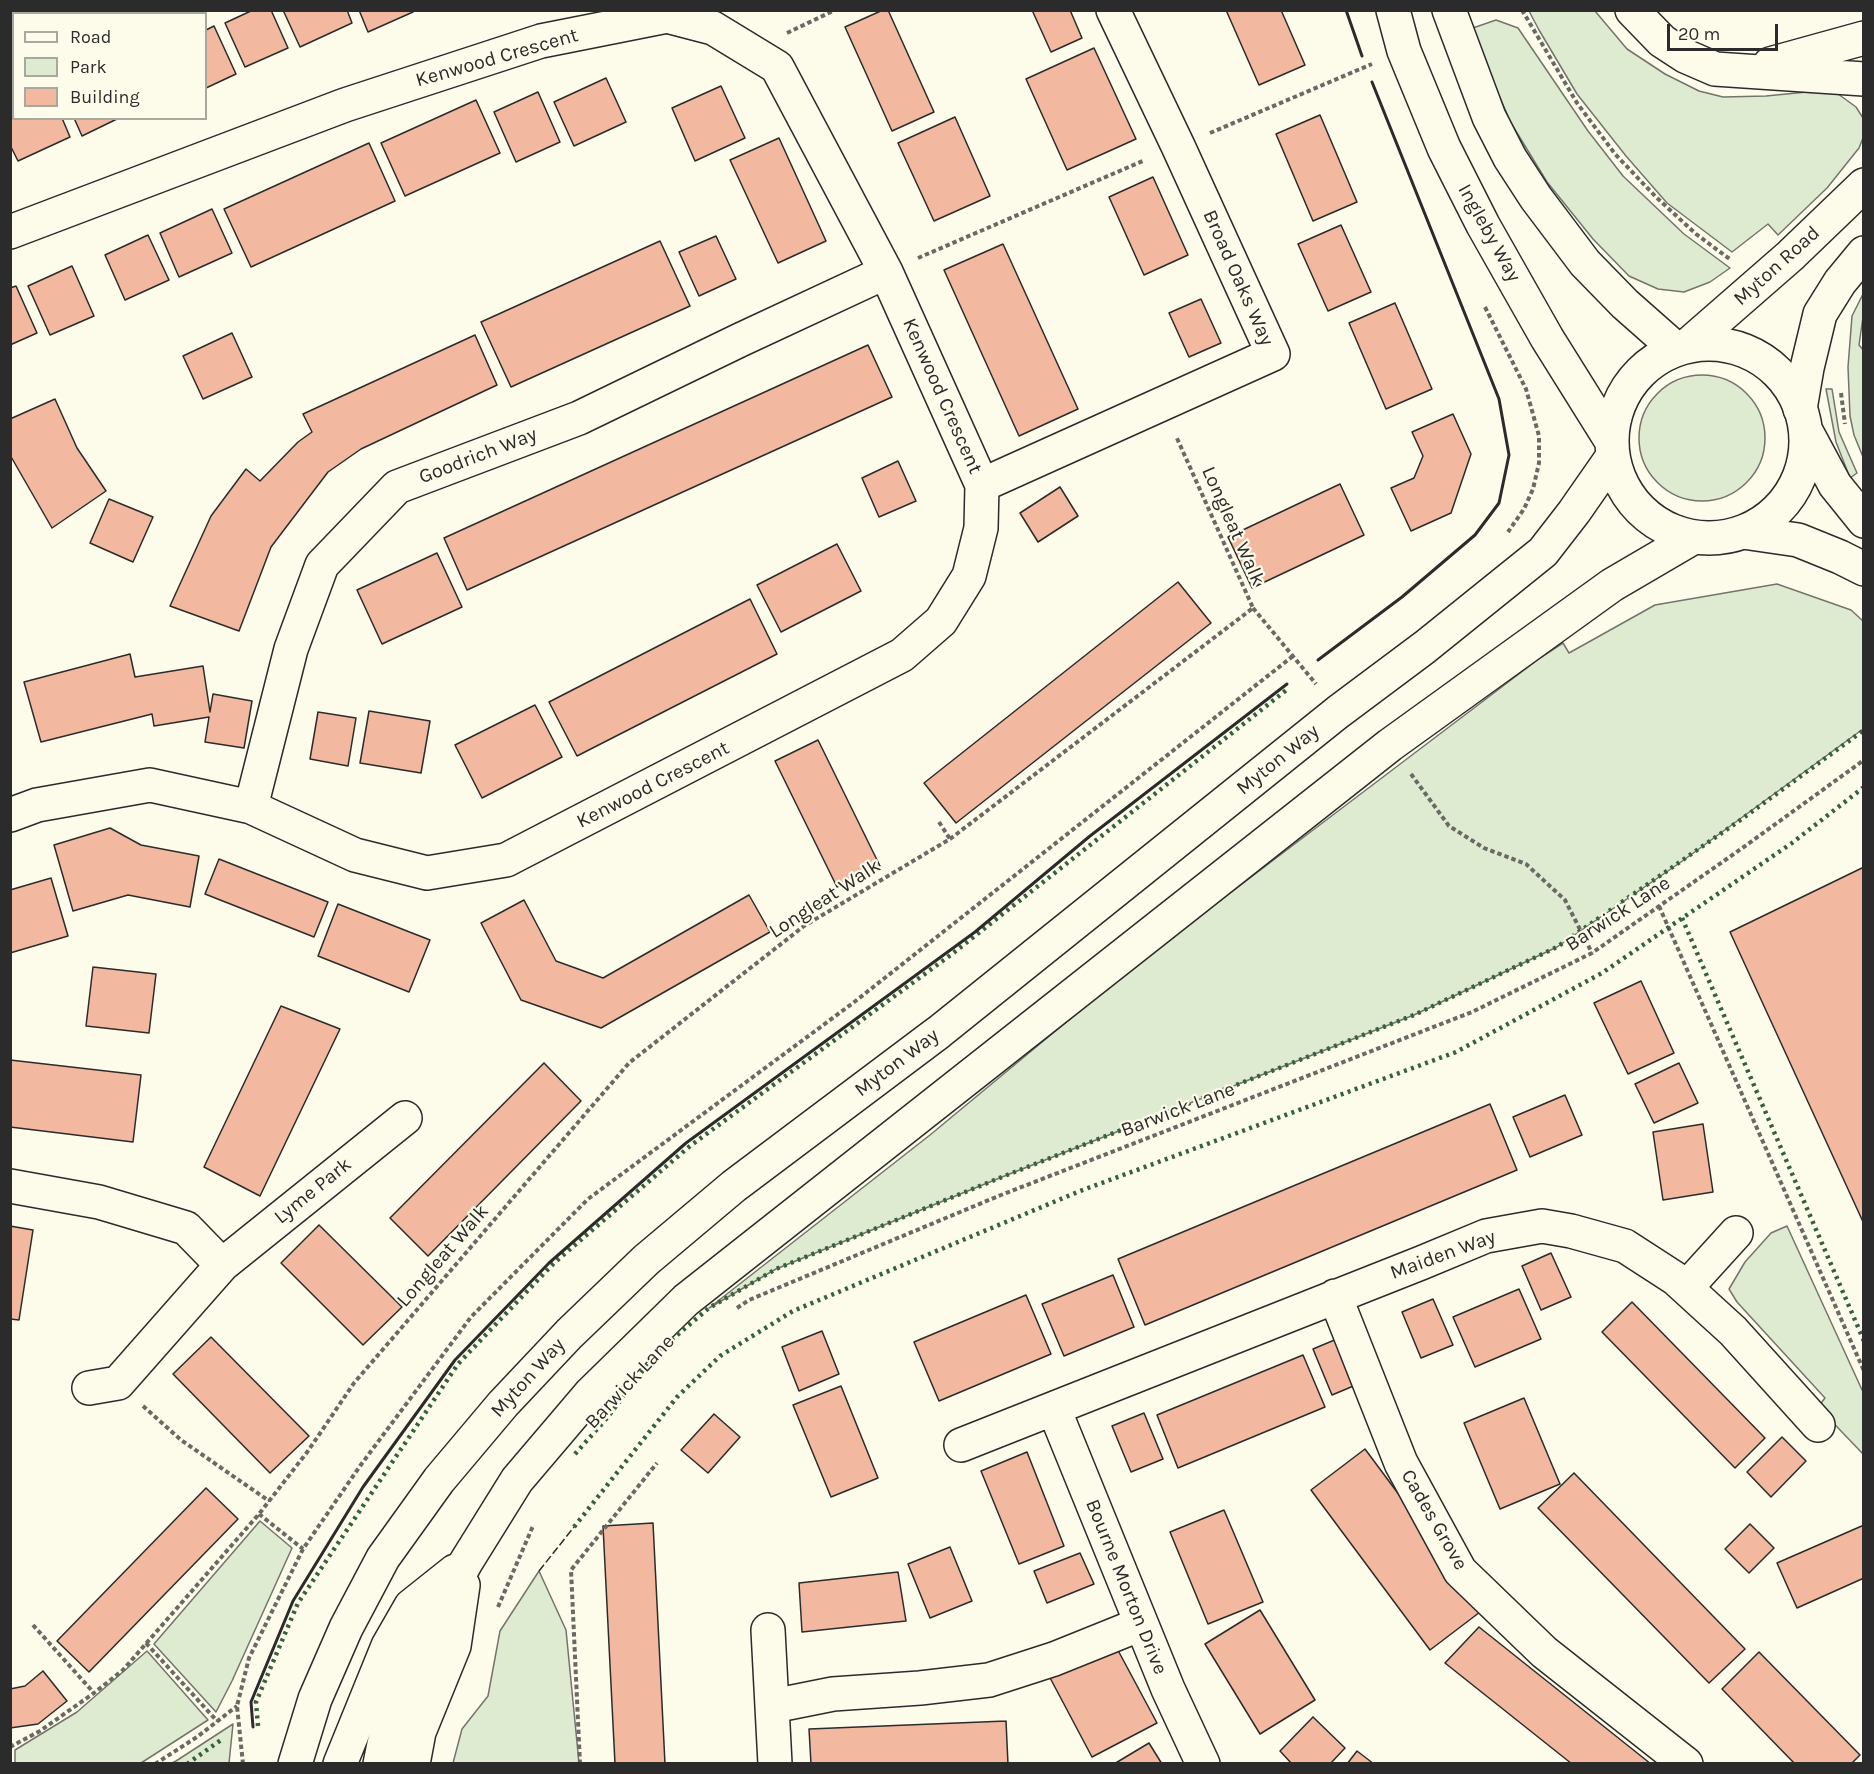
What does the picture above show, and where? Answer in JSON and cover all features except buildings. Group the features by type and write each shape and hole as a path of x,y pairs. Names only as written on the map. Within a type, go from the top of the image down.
{"street":[{"name":"Broad Oaks Way","path":"982,485 1273,354 1113,10"},
{"name":"Ingleby Way","path":"1392,10 1404,51 1444,148 1483,225 1612,449"},
{"path":"1449,10 1489,117 1510,158 1536,198 1585,262 1625,304 1682,347"},
{"path":"1632,10 1662,41 1685,56 1715,69 1863,79"},
{"name":"Kenwood Crescent","path":"10,232 345,105 541,41 667,16 713,28 777,68 886,272 982,485 981,528 969,576 941,621 902,655 506,860 428,873 356,855 251,807 150,785 37,805 10,815"},
{"path":"1751,70 1863,38"},
{"name":"Myton Road","path":"1682,347 1790,256 1863,185"},
{"path":"1863,253 1839,282 1820,314 1807,368 1803,420 1805,454 1798,480 1784,502 1765,520 1743,532 1726,536 1694,537 1662,525 1636,504 1618,475 1612,449 1615,416 1625,392 1641,371 1663,355 1682,347 1716,344 1743,350 1768,363 1787,384 1803,420 1835,484 1863,521"},
{"name":"Goodrich Way","path":"251,807 291,649 322,565 397,488 579,418 740,339 886,272"},
{"name":"Myton Way","path":"295,1764 315,1699 346,1628 384,1558 439,1480 503,1404 569,1334 646,1260 734,1186 939,1032 1338,712 1425,647 1543,552 1574,512 1612,449"},
{"path":"1743,532 1798,540 1840,556 1863,569"},
{"path":"380,1764 395,1713 415,1662 439,1611 517,1480 591,1393 686,1300 1390,745 1612,585 1694,537"},
{"name":"Lyme Park","path":"104,1385 222,1264 405,1118"},
{"path":"10,1186 99,1202 186,1228 222,1264"},
{"name":"Maiden Way","path":"960,1445 1486,1236 1542,1226 1571,1231 1625,1246 1686,1288 1733,1331 1818,1425"},
{"path":"1686,1288 1736,1233"},
{"name":"Cades Grove","path":"1335,1296 1401,1463 1460,1571 1544,1652 1686,1764"},
{"name":"Bourne Morton Drive","path":"1054,1409 1168,1689 1203,1764"},
{"path":"340,1764 388,1646 411,1605 466,1563"},
{"path":"413,1764 419,1732 454,1646 466,1563"},
{"path":"773,1706 833,1694 920,1688 989,1680 1054,1659 1141,1624"},
{"path":"768,1630 775,1764"}],"path":[{"path":"749,50 836,10"},
{"path":"1522,10 1577,104 1615,154 1696,234 1738,265"},
{"path":"886,272 1378,62"},
{"path":"1840,391 1845,426"},
{"name":"Longleat Walk","path":"10,1747 40,1731 123,1670 259,1514 308,1451 354,1383 629,1063 804,926 950,839 1253,608 1162,404"},
{"path":"1253,608 1338,712"},
{"path":"243,1764 237,1706 249,1658 303,1549 360,1466 471,1317 588,1199 853,1003 1293,656"},
{"path":"1390,745 1449,826 1484,848 1526,864 1565,900 1592,953"},
{"name":"Barwick Lane","path":"732,1312 749,1300 1001,1195 1472,1012 1592,953 1863,760"},
{"path":"939,822 950,839"},
{"path":"1659,906 1863,1371"},
{"path":"104,1385 269,1501"},
{"path":"580,1764 571,1570 657,1463"},
{"path":"259,1514 303,1549"},
{"path":"33,1625 94,1693"},
{"path":"146,1643 217,1721"},
{"path":"155,1764 197,1737 237,1706"}],"green space":[{"path":"1529,11 1595,11 1627,49 1665,74 1699,91 1723,97 1834,91 1856,107 1863,118 1863,138 1859,148 1827,188 1778,235 1768,224 1732,252 1667,203 1626,156 1577,94"},
{"path":"1496,20 1518,28 1588,131 1623,176 1684,234 1730,268 1710,282 1684,292 1658,289 1629,276 1593,239 1547,182 1511,123 1470,29"},
{"path":"1863,294 1859,345 1864,351 1863,457 1854,435 1850,416 1848,367 1852,316"},
{"path":"1702,375 1726,380 1747,393 1760,414 1765,438 1760,462 1747,483 1726,496 1702,501 1678,496 1657,483 1644,462 1639,438 1644,414 1657,393 1678,380"},
{"path":"1826,389 1832,389 1839,432 1857,473 1850,478 1836,442"},
{"path":"1777,584 1851,610 1863,621 1863,729 1681,862 1557,947 1414,1015 1007,1175 776,1269 709,1308 930,1135 1135,965 1540,658 1563,643 1569,653 1655,605"},
{"path":"1787,1226 1863,1392 1863,1454 1818,1407 1825,1398 1737,1302 1729,1289 1745,1262 1771,1233"},
{"path":"260,1521 292,1548 216,1712 154,1644"},
{"path":"539,1571 566,1630 579,1763 453,1763 462,1729 488,1696 500,1631"},
{"path":"147,1651 208,1720 141,1763 15,1763 15,1750 77,1712"},
{"path":"233,1724 229,1763 172,1763 176,1761"}],"hedge":[{"path":"258,1726 256,1702 298,1603 458,1364 554,1263 690,1146 952,954 1289,688"},
{"path":"575,1454 607,1418 656,1353 709,1308 776,1269 1007,1175 1414,1015 1557,947 1739,821 1864,730"},
{"path":"574,1527 677,1397 720,1356 793,1311 1080,1191 1456,1052 1602,973 1792,843 1864,787"},
{"path":"1682,918 1864,1341"},
{"path":"187,1764 221,1740"}],"fence":[{"path":"539,1571 574,1527"}],"wall":[{"path":"1346,10 1362,56"},
{"path":"1318,660 1402,597 1475,535 1499,503 1509,455 1499,399 1372,82"},
{"path":"253,1727 251,1702 293,1601 363,1487 455,1360 549,1263 686,1143 975,932 1090,836 1287,684"}]}
